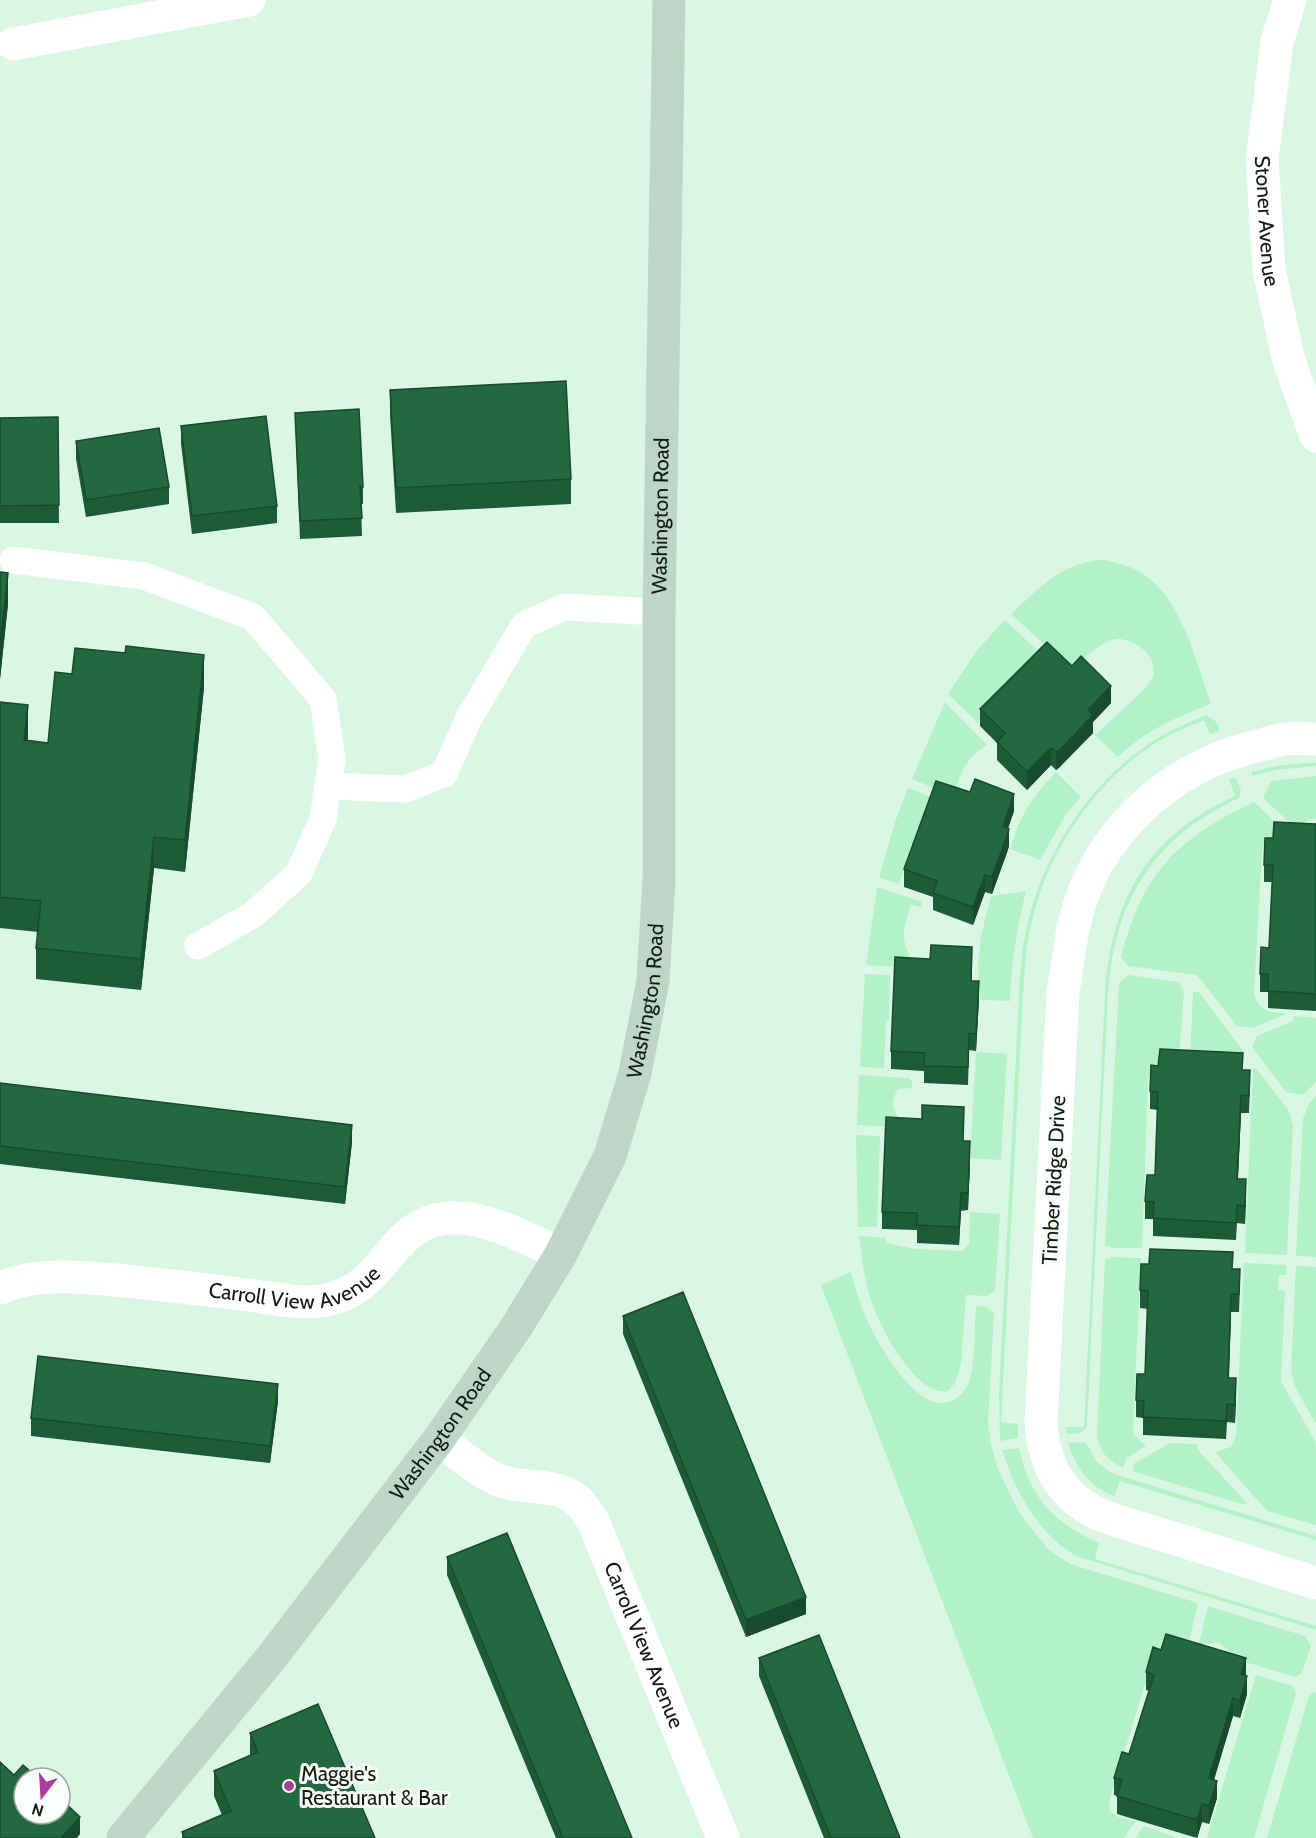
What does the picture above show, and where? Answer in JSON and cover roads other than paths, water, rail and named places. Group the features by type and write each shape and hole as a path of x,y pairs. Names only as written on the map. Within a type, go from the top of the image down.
{"main road":[{"name":"Washington Road","path":"123,1838 271,1658 439,1439 517,1326 561,1254 610,1156 635,1073 653,981 659,879 659,612 669,0"}],"street":[{"path":"13,44 249,0"},
{"name":"Stoner Avenue","path":"1290,0 1277,42 1262,160 1265,215 1269,270 1288,361 1316,436"},
{"name":"Timber Ridge Drive","path":"1316,739 1283,740 1234,751 1202,765 1170,784 1136,811 1116,835 1099,861 1086,888 1074,924 1063,993 1041,1423 1048,1464 1061,1484 1077,1501 1113,1519 1316,1583"},
{"name":"Carroll View Avenue","path":"0,1288 29,1280 61,1276 189,1287 294,1301 319,1302 339,1297 355,1289 370,1277 415,1229 432,1220 450,1217 473,1220 504,1229 561,1254"},
{"name":"Carroll View Avenue","path":"439,1439 492,1477 515,1486 558,1489 577,1500 593,1521 723,1838"}],"lane":[{"path":"13,560 144,576 253,617 323,699 333,759 323,819 299,873 254,914 198,946"},
{"path":"328,786 405,789 444,774 469,718 524,625 565,607 659,612"}],"place":[{"name":"Maggie's Restaurant & Bar","path":"289,1786"}]}
